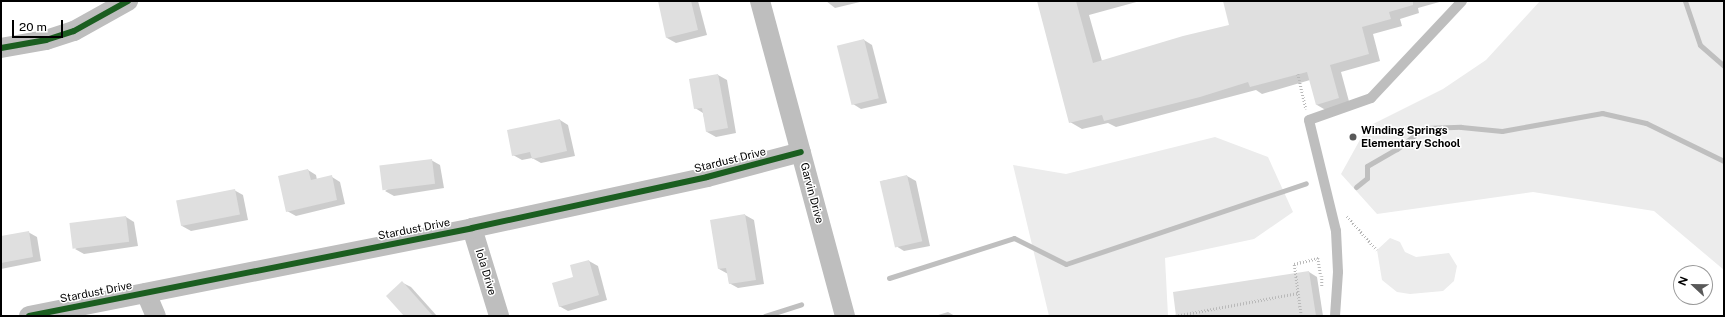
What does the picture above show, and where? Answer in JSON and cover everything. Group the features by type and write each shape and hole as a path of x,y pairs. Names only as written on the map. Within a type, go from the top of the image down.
{"street":[{"name":"Garvin Drive","path":"760,1 845,316"},
{"path":"1,48 46,40 74,31 124,2"},
{"name":"Stardust Drive","path":"29,316 472,228 707,176 801,152"},
{"name":"Iola Drive","path":"472,228 499,316"},
{"path":"146,293 156,316"}],"lane":[{"path":"1335,316 1338,272 1336,230 1325,193 1309,120 1371,98 1462,1"}],"path":[{"path":"1298,74 1309,120"},
{"path":"1325,193 1377,250"},
{"path":"1301,316 1294,264 1318,258 1321,276"},
{"path":"1175,316 1298,293"}],"shaded area":[{"path":"1540,1 1724,1 1724,270 1654,211 1533,192 1377,214 1341,174 1367,127 1443,89 1486,60"},
{"path":"1215,137 1268,157 1293,212 1254,239 1165,258 1168,316 1049,316 1013,165 1066,174"},
{"path":"1390,238 1400,242 1405,252 1416,257 1449,253 1457,266 1454,281 1443,291 1410,294 1397,292 1382,280 1377,250"}],"building":[{"path":"658,1 691,1 698,30 666,38"},
{"path":"1037,1 1076,1 1093,63 1183,36 1229,25 1223,1 1413,1 1413,5 1389,12 1391,19 1362,27 1369,54 1330,65 1339,98 1316,105 1307,72 1250,87 1248,82 1200,97 1104,121 1102,115 1069,123"},
{"path":"864,39 879,98 852,105 837,46"},
{"path":"718,74 728,128 706,132 702,108 694,109 689,79"},
{"path":"560,119 567,151 532,159 530,152 512,156 507,130"},
{"path":"432,159 435,184 382,190 379,165"},
{"path":"308,169 311,180 332,175 337,200 286,212 278,176"},
{"path":"907,175 922,241 895,248 880,181"},
{"path":"235,189 240,215 181,226 176,200"},
{"path":"745,214 756,280 729,284 726,268 718,269 710,220"},
{"path":"126,216 129,242 73,249 69,223"},
{"path":"29,231 33,257 1,263 1,236"},
{"path":"589,260 599,295 559,307 552,283 573,277 570,265"},
{"path":"1309,271 1316,316 1176,316 1173,292"},
{"path":"402,281 433,316 404,316 386,296"}],"waterway":[{"path":"1685,1 1700,45 1724,66"},
{"path":"1356,187 1367,178 1367,166 1397,149 1424,128 1461,127 1502,131 1602,113 1646,123 1724,161"},
{"path":"889,278 1014,238 1066,264 1306,183"},
{"path":"765,316 801,304"}],"cycle path":[{"path":"1,48 46,40 74,31 128,1"},
{"path":"29,316 472,228 707,177 801,152"}],"place":[{"name":"Winding Springs Elementary School","path":"1353,137"}]}
